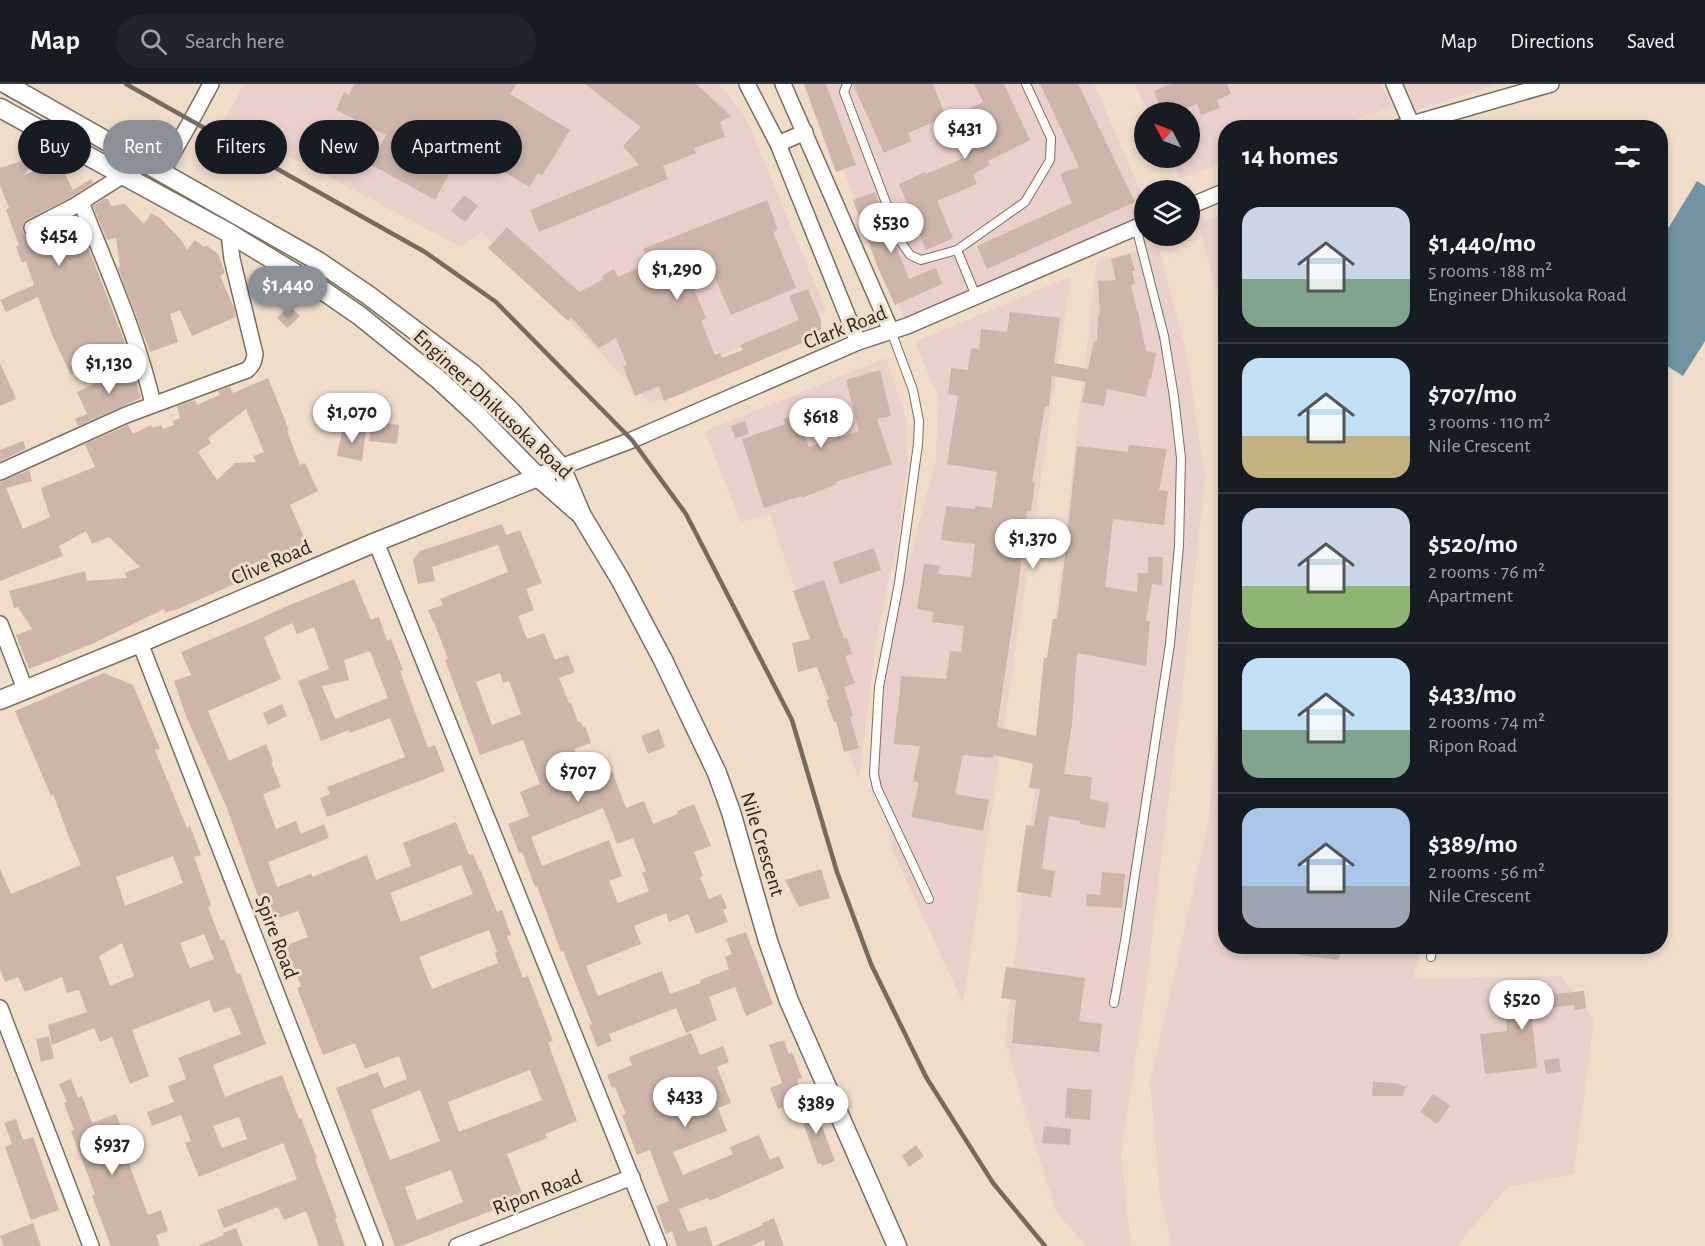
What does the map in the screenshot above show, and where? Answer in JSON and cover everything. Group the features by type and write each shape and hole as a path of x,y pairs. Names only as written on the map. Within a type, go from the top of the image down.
{"street":[{"name":"Engineer Dhikusoka Road","path":"6,84 103,139"},
{"path":"183,135 211,84"},
{"path":"747,84 778,144 858,342"},
{"path":"783,84 891,331"},
{"path":"1394,84 1405,120"},
{"path":"1428,120 1551,84"},
{"name":"Engineer Dhikusoka Road","path":"0,108 229,233 321,289 360,316 438,379 538,477 582,516"},
{"path":"778,144 805,132"},
{"name":"Engineer Dhikusoka Road","path":"166,174 318,261 409,325 473,374 511,411 561,467"},
{"path":"32,228 81,202 122,176"},
{"path":"1200,202 1218,194"},
{"path":"81,202 127,318 153,404"},
{"name":"Clark Road","path":"561,467 632,440 858,342 907,326 1134,229"},
{"path":"0,472 115,419 247,370 254,361 255,354 232,259 229,233"},
{"name":"Clive Road","path":"0,700 561,467"},
{"name":"Nile Crescent","path":"561,467 582,516 620,579 663,660 717,773 731,812 768,941 789,1001 897,1246"},
{"path":"376,542 659,1246"},
{"path":"0,624 26,689"},
{"name":"Spire Road","path":"140,643 375,1246"},
{"path":"0,1008 91,1246"},
{"name":"Ripon Road","path":"458,1246 632,1177"}],"lane":[{"path":"847,84 844,92 901,242 910,255 921,260 957,250 1025,202 1050,160 1051,138 1026,84"},
{"path":"1114,1003 1170,644 1179,546 1181,458 1174,397 1164,336 1144,246"},
{"path":"957,250 976,296"},
{"path":"891,331 913,390 919,421 918,444 899,583 879,687 874,774 877,788 929,899"}],"shaded area":[{"path":"244,84 719,84 746,118 826,311 673,376 680,392 650,404 482,232 461,247 324,174 379,174 379,120 299,120 299,161 287,154 287,120 225,120"},
{"path":"808,84 1094,84 1136,180 1134,225 906,322"},
{"path":"1134,84 1381,84 1393,107 1353,120 1218,120 1218,165 1180,178 1175,168 1200,168 1200,102 1143,102"},
{"path":"1405,84 1497,84 1416,110"},
{"path":"1218,217 1218,298 1200,230 1200,222"},
{"path":"1158,246 1186,351 1205,478 1144,1003 1121,1153 1131,1246 1086,1246 1057,1213 1005,1040 1097,261"},
{"path":"1071,276 963,1003 893,851 875,758 879,687 936,459 938,396 915,342"},
{"path":"886,358 906,419 908,465 897,545 877,634 859,780 770,514 741,522 705,431"},
{"path":"1218,719 1218,954 1419,954 1414,979 1561,976 1594,1019 1574,1174 1507,1187 1457,1246 1172,1246 1160,1196 1150,1082 1208,824"}],"water":[{"path":"1697,181 1705,186 1705,341 1683,376 1668,366 1668,229"}],"building":[{"path":"354,84 517,84 510,94 570,130 542,176 538,173 530,187 508,174 522,174 522,120 391,120 391,174 449,174 435,200 379,169 379,148 386,135 379,132 379,120 356,120 336,110 344,92 349,95"},
{"path":"585,84 696,84 731,116 720,122 725,137 694,148 696,153 663,166 668,179 539,232 530,210 639,165 623,146 641,127"},
{"path":"804,84 826,84 856,165 836,172"},
{"path":"853,84 933,84 946,117 908,133 911,141 884,153"},
{"path":"974,84 1004,84 1030,140 988,161 990,165 973,174 977,184 937,201 953,238 926,250 899,184 969,156 951,118 983,102"},
{"path":"1040,84 1078,84 1134,202 987,269 977,246 1072,203 1060,174 1079,167"},
{"path":"1171,84 1227,84 1231,94 1217,100 1220,108 1201,115 1200,102 1158,102 1154,91"},
{"path":"18,162 18,174 65,174 73,190 91,179 93,183 24,223 23,232 27,236 36,237 76,216 125,343 71,375 38,297 6,312 0,300 34,285 26,261 22,263 16,247 19,245 6,210 9,208 0,185 0,168"},
{"path":"875,192 909,279 936,268 942,284 895,305 878,268 853,200"},
{"path":"464,195 478,206 465,222 451,211"},
{"path":"108,199 111,206 125,204 144,224 151,213 160,218 181,240 187,250 195,240 218,254 225,273 220,276 236,317 192,336 180,310 170,314 178,342 150,352 118,268 120,267 116,238 107,240 93,206"},
{"path":"767,200 778,230 773,232 796,288 731,315 707,259 685,268 706,318 701,321 715,355 720,353 722,358 743,350 740,345 799,320 789,296 808,289 821,320 821,335 664,401 659,386 635,396 623,366 627,365 616,338 599,348 571,317 568,321 488,248 507,227 579,292 604,279 602,276 614,269 618,277 649,263 643,249"},
{"path":"1130,254 1135,271 1132,271 1135,284 1131,285 1146,351 1156,353 1146,397 1107,389 1104,406 1082,402 1086,382 1052,376 1049,406 1045,406 1032,482 1035,483 1031,511 1027,511 997,727 1036,736 1044,658 1047,658 1053,619 1057,619 1077,446 1128,452 1129,445 1167,449 1159,490 1168,491 1164,525 1113,519 1105,587 1137,592 1138,573 1148,573 1148,557 1163,557 1162,585 1152,584 1146,621 1150,621 1146,666 1077,653 1072,724 1064,774 1092,777 1090,799 1109,803 1105,828 1049,816 1042,869 1055,871 1051,897 1017,892 1026,825 1034,826 1040,789 1029,788 1033,764 994,755 993,758 963,755 955,794 989,800 983,831 911,817 919,783 913,781 920,746 894,744 901,676 946,679 950,651 961,652 964,626 932,622 933,612 917,609 924,564 940,566 938,574 971,577 975,544 941,540 946,506 992,508 997,472 947,464 958,396 948,394 951,368 968,370 971,348 979,349 981,329 1007,332 1010,312 1060,318 1054,363 1088,369 1094,341 1097,341 1098,315 1100,315 1098,281 1116,280 1111,259"},
{"path":"289,305 300,316 287,328 277,318"},
{"path":"0,363 16,399 0,406"},
{"path":"132,366 141,398 78,426 75,419 87,414 77,392"},
{"path":"880,370 891,416 877,419 892,464 836,482 837,484 802,498 801,496 764,508 742,439 785,424 783,419 796,414 809,447 859,431 846,380"},
{"path":"268,378 300,465 305,463 318,491 290,505 310,551 178,609 165,613 164,609 94,643 29,669 16,635 32,629 18,607 14,608 9,591 85,571 87,581 127,578 125,573 140,567 109,537 92,544 86,531 59,546 63,556 0,581 0,482 29,470 32,481 6,488 23,529 50,517 41,488 95,467 85,444 128,425 133,434 151,425 152,428 161,425 163,429 174,425 173,421 180,418 177,406 195,400 197,405 220,395 218,391 230,387 233,393","holes":["246,409 264,452 253,456 256,462 235,463 217,480 198,452 211,443 208,438"]},
{"path":"372,421 399,425 397,444 369,441"},
{"path":"745,421 749,434 735,438 731,426"},
{"path":"343,426 366,431 362,461 337,456"},
{"path":"23,441 26,449 0,461 0,450"},
{"path":"502,524 506,535 520,530 542,583 526,589 534,610 518,616 527,639 544,633 555,660 568,655 575,672 559,678 578,722 580,721 583,727 585,726 591,743 574,749 587,782 612,771 626,808 644,801 653,824 678,814 677,811 694,804 711,846 694,852 703,876 700,877 709,899 721,894 727,908 723,910 728,922 696,934 688,914 669,922 666,913 634,926 641,944 586,966 598,996 662,971 670,994 701,983 700,980 729,969 725,957 732,954 726,939 746,932 773,1004 746,1016 735,987 709,997 717,1020 686,1033 676,1008 609,1034 612,1041 597,1047 589,1025 592,1024 563,951 561,952 537,886 535,887 522,852 519,853 508,824 529,816 520,792 540,784 523,740 480,755 445,660 448,659 428,610 443,605 440,599 508,572 498,545 432,567 435,581 418,584 413,560 420,551","holes":["500,673 503,683 509,681 521,714 492,725 476,682","603,808 617,844 633,838 646,871 642,873 649,891 618,903 609,881 622,876 609,840 542,866 531,837"]},
{"path":"874,548 881,570 840,584 833,562"},
{"path":"354,579 371,620 379,617 387,641 391,639 428,748 435,745 445,771 327,817 320,798 330,794 327,787 405,757 390,718 321,741 298,681 329,669 314,627 297,634 292,623 264,637 281,679 208,711 229,761 266,744 281,787 263,794 276,829 296,821 301,834 324,824 329,838 268,862 277,887 311,874 312,877 367,855 376,880 411,866 403,843 456,822 469,855 473,854 481,871 497,912 502,910 511,935 507,936 523,978 528,976 553,1041 548,1043 577,1121 545,1134 547,1138 507,1154 524,1198 401,1246 395,1246 336,1088 378,1072 384,1088 407,1079 399,1056 365,1069 355,1043 323,1055 297,988 301,986 285,946 308,937 298,911 267,922 227,808 186,716 174,681 191,675 181,652","holes":["370,651 388,698 335,719 322,686 349,680 344,660","461,865 473,894 401,922 390,893","489,930 497,952 495,953 498,963 432,989 419,957","530,1070 542,1100 459,1132 448,1102","420,1090 440,1141 390,1160 371,1110","451,1170 463,1202 417,1220 405,1187"]},
{"path":"824,580 844,639 847,638 852,654 845,656 855,683 844,687 853,716 850,717 859,748 844,752 817,667 798,672 792,643 810,639 793,591"},
{"path":"104,673 133,685 160,749 155,750 187,828 190,826 201,855 194,857 211,905 208,907 221,941 224,939 237,974 240,973 266,1044 213,1065 225,1097 282,1075 317,1159 315,1159 345,1246 319,1246 306,1211 284,1220 278,1207 224,1228 217,1210 297,1179 283,1143 199,1177 185,1143 191,1141 181,1115 152,1126 147,1112 174,1102 168,1086 186,1079 178,1058 241,1034 230,1007 214,1013 209,1000 132,1030 149,1076 130,1084 112,1037 100,1042 94,1028 52,1045 48,1025 87,1012 79,990 67,993 62,977 25,992 18,977 5,982 0,969 0,869 11,894 81,865 53,794 51,796 15,711","holes":["173,856 183,883 125,906 116,877","204,934 214,959 190,968 180,943","122,943 134,976 110,986 99,956","239,1117 247,1139 222,1148 213,1126"]},
{"path":"282,704 287,716 268,725 263,713"},
{"path":"659,729 665,747 648,754 641,736"},
{"path":"821,869 830,898 799,907 785,880"},
{"path":"1102,872 1125,874 1122,908 1086,906 1087,894 1100,895"},
{"path":"1298,954 1340,954 1339,960"},
{"path":"1006,967 1085,978 1079,1021 1102,1024 1099,1052 1012,1043 1016,1000 1001,998"},
{"path":"1554,991 1555,994 1584,991 1586,1008 1574,1010 1574,1005 1531,1010 1537,1068 1485,1074 1480,1034 1507,1031 1504,997"},
{"path":"691,1033 700,1055 723,1046 729,1062 717,1067 731,1103 718,1108 727,1131 673,1152 683,1175 733,1154 730,1147 759,1135 770,1160 779,1156 784,1168 709,1201 708,1198 679,1209 688,1232 706,1226 713,1246 677,1246 672,1231 666,1234 656,1206 669,1201 650,1150 637,1155 622,1115 626,1114 615,1087 612,1088 607,1075 632,1065 629,1057"},
{"path":"49,1036 54,1058 41,1062 36,1039"},
{"path":"784,1040 789,1054 792,1052 802,1078 797,1080 804,1099 778,1109 770,1088 782,1083 769,1045"},
{"path":"1559,1058 1561,1072 1546,1074 1544,1060"},
{"path":"71,1079 78,1098 82,1096 92,1123 116,1114 135,1162 129,1164 148,1215 161,1210 168,1231 156,1235 160,1246 111,1246 92,1196 95,1194 71,1131 74,1130 64,1103 67,1102 59,1084"},
{"path":"1373,1082 1396,1083 1406,1087 1402,1096 1372,1096"},
{"path":"1067,1088 1092,1090 1090,1120 1065,1118"},
{"path":"1433,1094 1450,1106 1437,1124 1420,1112"},
{"path":"813,1103 835,1161 822,1166 821,1163 818,1164 798,1109"},
{"path":"16,1119 23,1140 33,1137 59,1210 31,1220 5,1147 12,1144 4,1123"},
{"path":"1044,1126 1071,1129 1070,1145 1042,1143"},
{"path":"916,1145 924,1156 909,1167 902,1156"},
{"path":"774,1218 784,1246 765,1246 764,1240 751,1246 714,1246 763,1225 762,1223"},
{"path":"33,1223 41,1246 4,1246 0,1236"},
{"path":"236,1228 243,1246 197,1246 224,1235 223,1233"}],"railway":[{"path":"126,84 425,252 496,302 632,440 686,514 792,720 837,872 871,964 926,1077 993,1183 1045,1246"}]}
